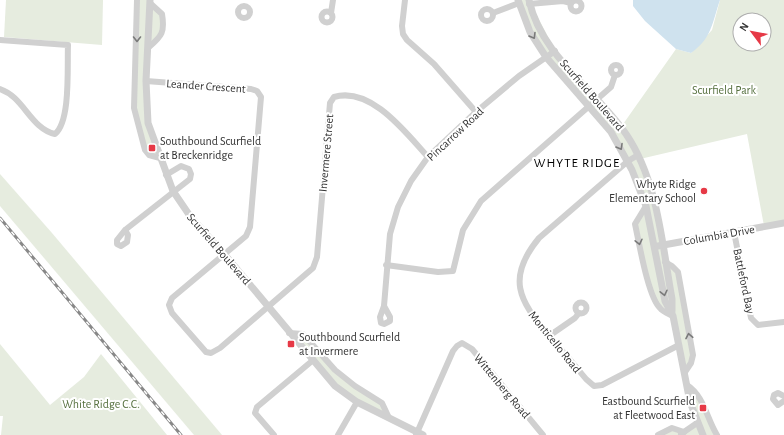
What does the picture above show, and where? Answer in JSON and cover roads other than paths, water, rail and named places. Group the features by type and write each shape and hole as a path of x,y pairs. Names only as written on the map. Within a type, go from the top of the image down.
{"street":[{"path":"137,0 134,108 145,150 149,155 160,158"},
{"path":"331,13 333,0"},
{"path":"405,0 402,26 403,34 407,40 434,64 476,112"},
{"path":"529,2 563,1 571,3"},
{"name":"Scurfield Boulevard","path":"151,2 146,81 148,123 173,191 190,216 225,255 335,386 357,402 419,434"},
{"name":"Scurfield Boulevard","path":"149,47 161,36 163,31 162,14 151,2"},
{"path":"493,13 518,2"},
{"name":"Scurfield Boulevard","path":"518,2 530,32 546,57 611,132 628,161 646,206 665,301 672,314"},
{"name":"Scurfield Boulevard","path":"529,2 540,29 560,60 626,134 638,155 655,204 672,299 672,314 690,402 697,424 703,435"},
{"path":"0,40 68,45 65,113 60,130 55,134 47,132 40,127 20,102 12,95 0,89"},
{"name":"Pincarrow Road","path":"384,306 386,265 390,234 398,207 411,181 428,157 476,112 519,76 555,51"},
{"path":"386,265 438,272 453,271 463,230 470,216 482,201 611,87 615,75"},
{"name":"Leander Crescent","path":"146,81 251,89 257,91 261,97 250,227 246,236 225,255"},
{"name":"Invermere Street","path":"269,308 313,268 317,257 329,110 330,103 334,97 342,95 353,97 378,107 391,116 428,157"},
{"name":"Monticello Road","path":"638,155 628,161 539,238 527,253 521,270 519,286 523,300 530,314 589,383 598,386 679,346"},
{"path":"125,230 190,179 190,171 181,166 166,175"},
{"path":"646,206 635,224 645,266 653,298 660,308 672,314"},
{"name":"Columbia Drive","path":"653,247 784,223"},
{"name":"Battleford Bay","path":"734,232 751,318 758,325 784,322"},
{"path":"225,255 170,301 169,305 172,313 201,348 211,353 269,308"},
{"path":"666,262 678,272 693,355 691,363 685,372"},
{"path":"550,336 575,318 579,313"},
{"path":"289,332 303,334 335,370 355,386 382,403 389,418"},
{"name":"Wittenberg Road","path":"419,434 453,351 462,343 472,349 543,435"},
{"path":"274,435 255,413 257,407 312,360"},
{"path":"687,385 696,391 710,424 718,435"},
{"path":"784,396 778,393 774,395 773,399 778,404 784,401"},
{"path":"338,435 357,402"},
{"path":"658,435 672,428 682,434 697,424"}],"water":[{"path":"633,0 720,0 713,23 707,36 691,53 676,49 645,21 633,6"}],"railway":[{"path":"0,218 181,435"}],"place":[{"name":"Southbound Scurfield at Breckenridge","path":"152,148"},
{"name":"Whyte Ridge Elementary School","path":"704,191"},
{"name":"Southbound Scurfield at Invermere","path":"291,344"},
{"name":"Eastbound Scurfield at Fleetwood East","path":"703,408"}],"district":[{"name":"WHYTE RIDGE","path":"577,163"}],"park label":[{"name":"Scurfield Park","path":"724,90"},
{"name":"White Ridge C.C.","path":"101,404"}]}
